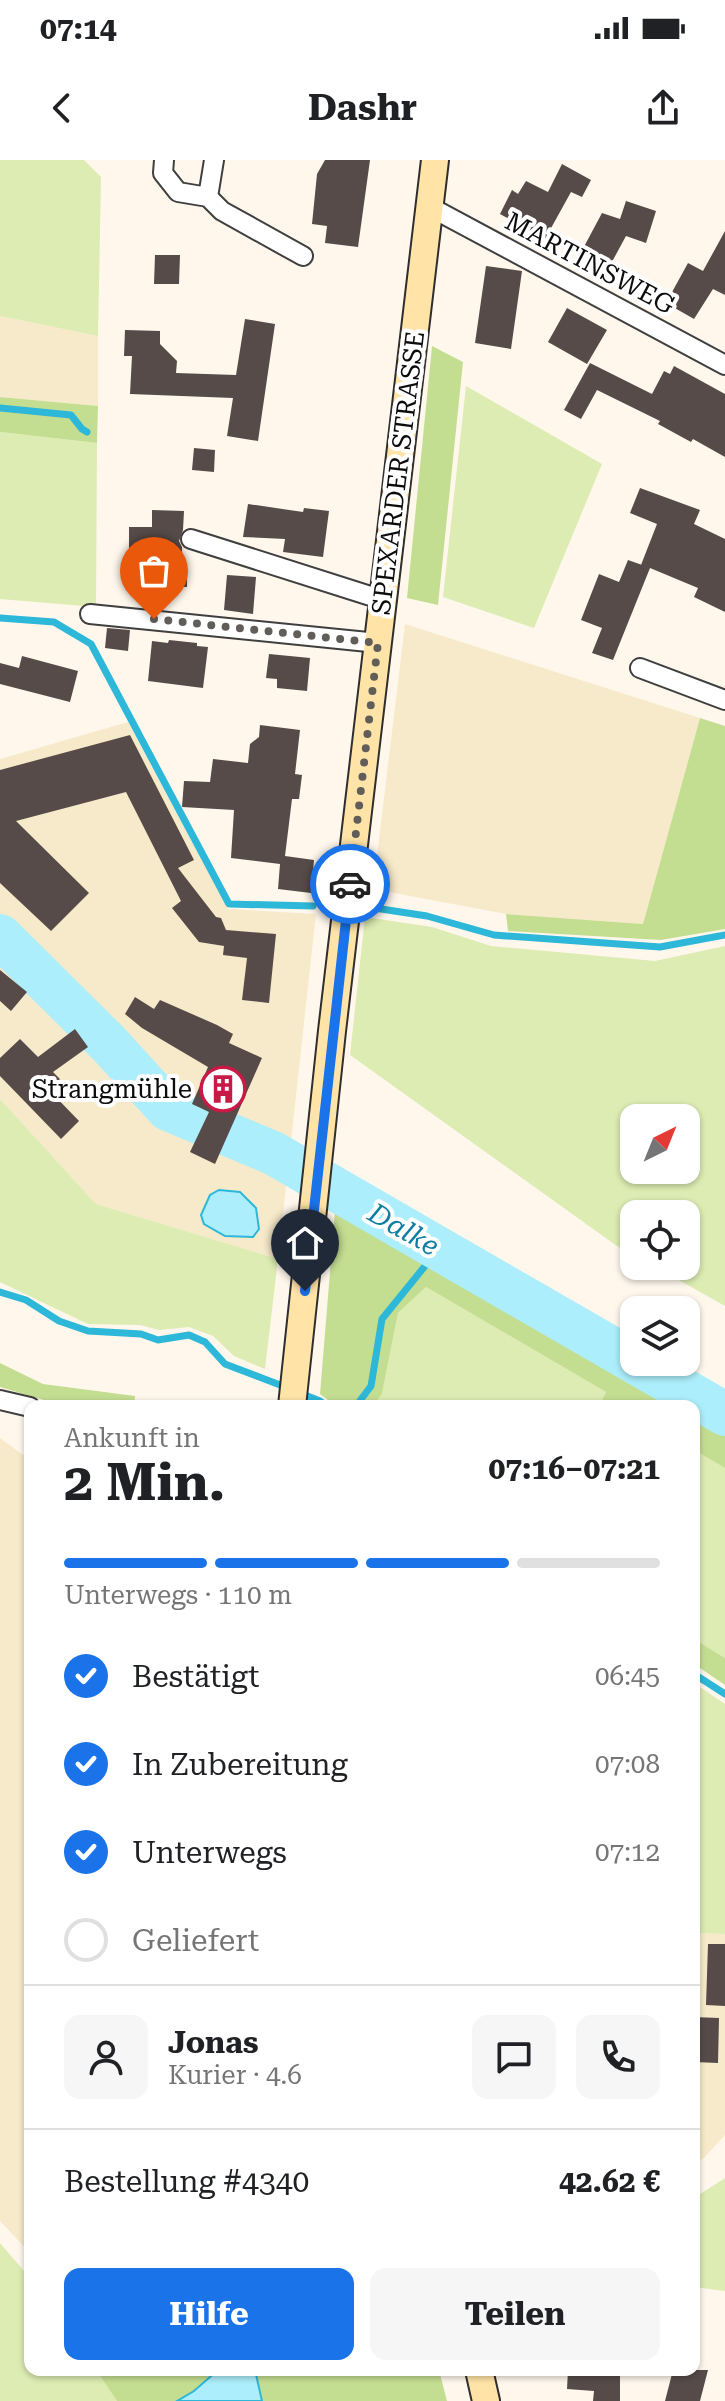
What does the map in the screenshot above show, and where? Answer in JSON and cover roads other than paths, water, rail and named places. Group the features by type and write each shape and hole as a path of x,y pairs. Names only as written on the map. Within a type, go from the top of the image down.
{"main road":[{"name":"SPEXARDER STRASSE","path":"293,1400 435,160"},
{"path":"480,2376 486,2401"}],"street":[{"path":"164,160 163,173 178,192 208,197 222,211 303,256"},
{"path":"208,197 214,160"},
{"name":"MARTINSWEG","path":"430,207 725,365"},
{"path":"191,539 383,600"},
{"path":"90,614 378,643"},
{"path":"640,668 725,700"},
{"path":"0,1400 24,1406"}],"water":[{"path":"219,1190 240,1192 256,1208 259,1229 253,1237 225,1236 204,1224 201,1215 210,1195"},
{"path":"211,2376 256,2376 262,2401 177,2401"}],"waterway":[{"path":"0,408 71,415 87,432"},
{"path":"0,618 54,622 91,644 229,904 313,906"},
{"path":"368,907 427,916 494,935 660,947 725,935"},
{"name":"Dalke","path":"0,936 109,1044 168,1109 273,1153 725,1414"},
{"path":"360,1400 371,1386 382,1319 438,1250"},
{"path":"0,1292 26,1300 59,1321 88,1331 141,1334 158,1340 189,1335 205,1342 225,1364 288,1388"},
{"path":"300,1393 318,1400"},
{"path":"700,1678 725,1694"}],"place":[{"name":"Strangmühle","path":"223,1089"}]}
